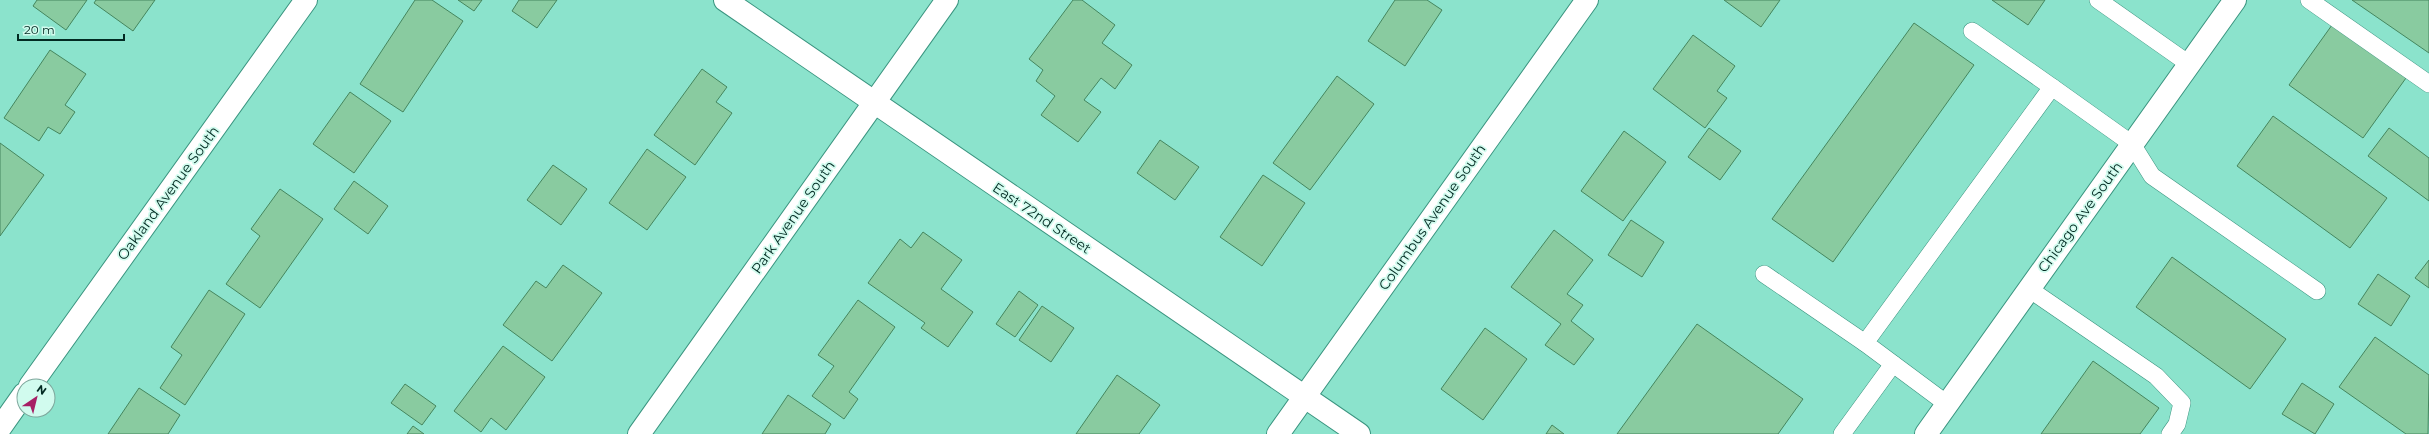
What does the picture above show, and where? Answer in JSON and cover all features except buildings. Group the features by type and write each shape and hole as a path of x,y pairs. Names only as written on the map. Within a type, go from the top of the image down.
{"street":[{"name":"Oakland Avenue South","path":"36,378 306,0"},
{"name":"East 72nd Street","path":"725,0 874,104 1359,434"},
{"name":"Park Avenue South","path":"638,434 947,0"},
{"name":"Columbus Avenue South","path":"1278,434 1587,0"},
{"name":"Chicago Ave South","path":"1926,434 2235,0"},
{"path":"0,428 16,405"}],"lane":[{"path":"2098,0 2189,64"},
{"path":"2309,0 2429,84"},
{"path":"1972,31 2132,144 2152,176 2317,291"},
{"path":"1864,343 2052,87"},
{"path":"1764,274 1864,343 1947,404"},
{"path":"2029,289 2156,376 2182,403 2177,424 2170,434"},
{"path":"1842,434 1893,364"}]}
